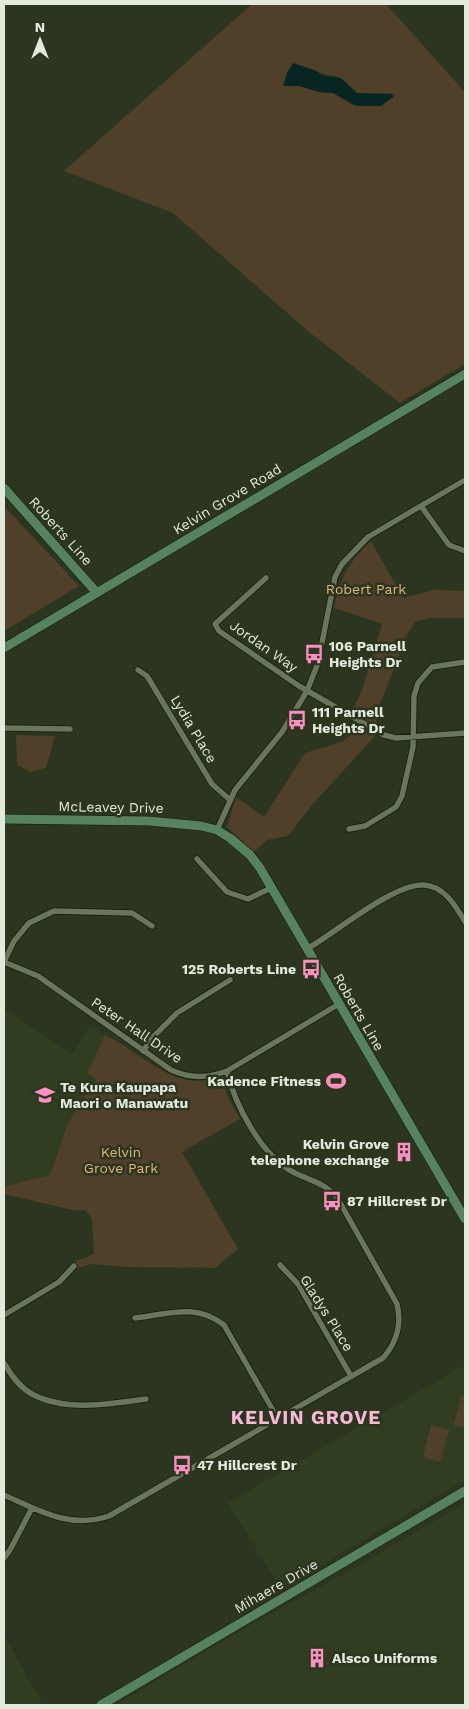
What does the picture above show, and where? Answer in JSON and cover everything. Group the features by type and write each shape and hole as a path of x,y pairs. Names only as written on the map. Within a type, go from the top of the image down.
{"main road":[{"name":"Kelvin Grove Road","path":"4,648 465,374"},
{"name":"Roberts Line","path":"4,488 97,593"},
{"name":"McLeavey Drive","path":"4,819 183,823 217,830"},
{"name":"Roberts Line","path":"217,830 250,855 272,888 465,1219"},
{"name":"Mihaere Drive","path":"101,1705 465,1492"}],"street":[{"path":"217,830 230,799 282,732 307,691 318,663 335,577 342,564 368,537 465,480"},
{"path":"421,506 449,545 465,551"},
{"name":"Jordan Way","path":"266,578 215,624 219,631 307,691"},
{"path":"349,829 365,826 396,807 407,784 414,736 414,702 418,683 432,667 465,662"},
{"name":"Lydia Place","path":"138,670 147,676 212,784 230,799"},
{"path":"307,691 384,735 396,738 465,733"},
{"path":"4,728 70,729"},
{"path":"197,859 227,892 248,899 272,888"},
{"path":"307,949 332,935 358,915 400,889 412,886 424,885 437,889 450,899 465,922"},
{"path":"4,962 14,942 29,923 54,911 132,913 152,926"},
{"name":"Peter Hall Drive","path":"4,962 38,976 180,1075 201,1077 227,1071 339,1004"},
{"path":"143,1051 155,1034 177,1012 230,980"},
{"path":"4,1495 65,1520 92,1521 109,1516 383,1358 395,1341 400,1322 397,1304 332,1192 326,1186 282,1165 267,1149 240,1109 227,1071"},
{"name":"Gladys Place","path":"280,1265 298,1284 351,1376"},
{"path":"4,1315 59,1282 74,1266"},
{"path":"135,1318 198,1311 212,1316 224,1325 278,1419"},
{"path":"4,1363 13,1378 32,1394 59,1403 92,1404 146,1398"},
{"path":"4,1558 32,1508"}],"shaded area":[{"name":"Te Kura Kaupapa Maori o Manawatu","path":"4,1011 8,1011 72,1055 90,1024 105,1035 87,1073 96,1080 68,1123 50,1175 6,1186 4,1161"},
{"path":"465,1365 465,1480 281,1589 228,1503"},
{"path":"465,1503 465,1705 115,1705 253,1623 351,1570"},
{"path":"4,1634 43,1705 4,1705"}],"green space":[{"path":"252,4 386,4 465,92 465,364 400,403 309,332 173,213 64,171","holes":["314,70 340,78 358,93 393,94 393,97 381,106 358,106 333,93 319,92 300,86 283,86"]},
{"path":"4,506 79,586 4,631"},
{"name":"Robert Park","path":"371,541 403,598 433,590 465,591 465,618 431,618 415,622 408,633 378,709 375,736 312,805 288,836 267,840 254,852 227,827 236,797 264,817 305,753 342,742 364,725 350,716 362,690 382,624 334,608 339,587 346,571"},
{"path":"16,735 55,736 46,768 30,772 17,765"},
{"name":"Kelvin Grove Park","path":"105,1035 174,1076 189,1080 204,1080 221,1076 228,1097 240,1119 182,1152 238,1249 215,1268 127,1267 91,1264 75,1269 74,1262 94,1254 92,1220 86,1210 73,1210 4,1194 6,1186 50,1175 68,1123 96,1080 87,1073"},
{"path":"461,1396 465,1397 465,1428 454,1425"},
{"path":"431,1425 449,1430 440,1462 423,1457"}],"water":[{"path":"293,63 325,76 341,78 357,93 393,94 393,97 381,106 358,106 333,93 319,92 300,86 283,86 287,73"}],"place":[{"name":"106 Parnell Heights Dr","path":"314,654"},
{"name":"111 Parnell Heights Dr","path":"297,720"},
{"name":"125 Roberts Line","path":"311,969"},
{"name":"Kadence Fitness","path":"336,1081"},
{"name":"Te Kura Kaupapa Maori o Manawatu","path":"45,1095"},
{"name":"Kelvin Grove telephone exchange","path":"404,1152"},
{"name":"87 Hillcrest Dr","path":"332,1201"},
{"name":"47 Hillcrest Dr","path":"182,1465"},
{"name":"Alsco Uniforms","path":"317,1658"}],"district":[{"name":"KELVIN GROVE","path":"306,1417"}]}
